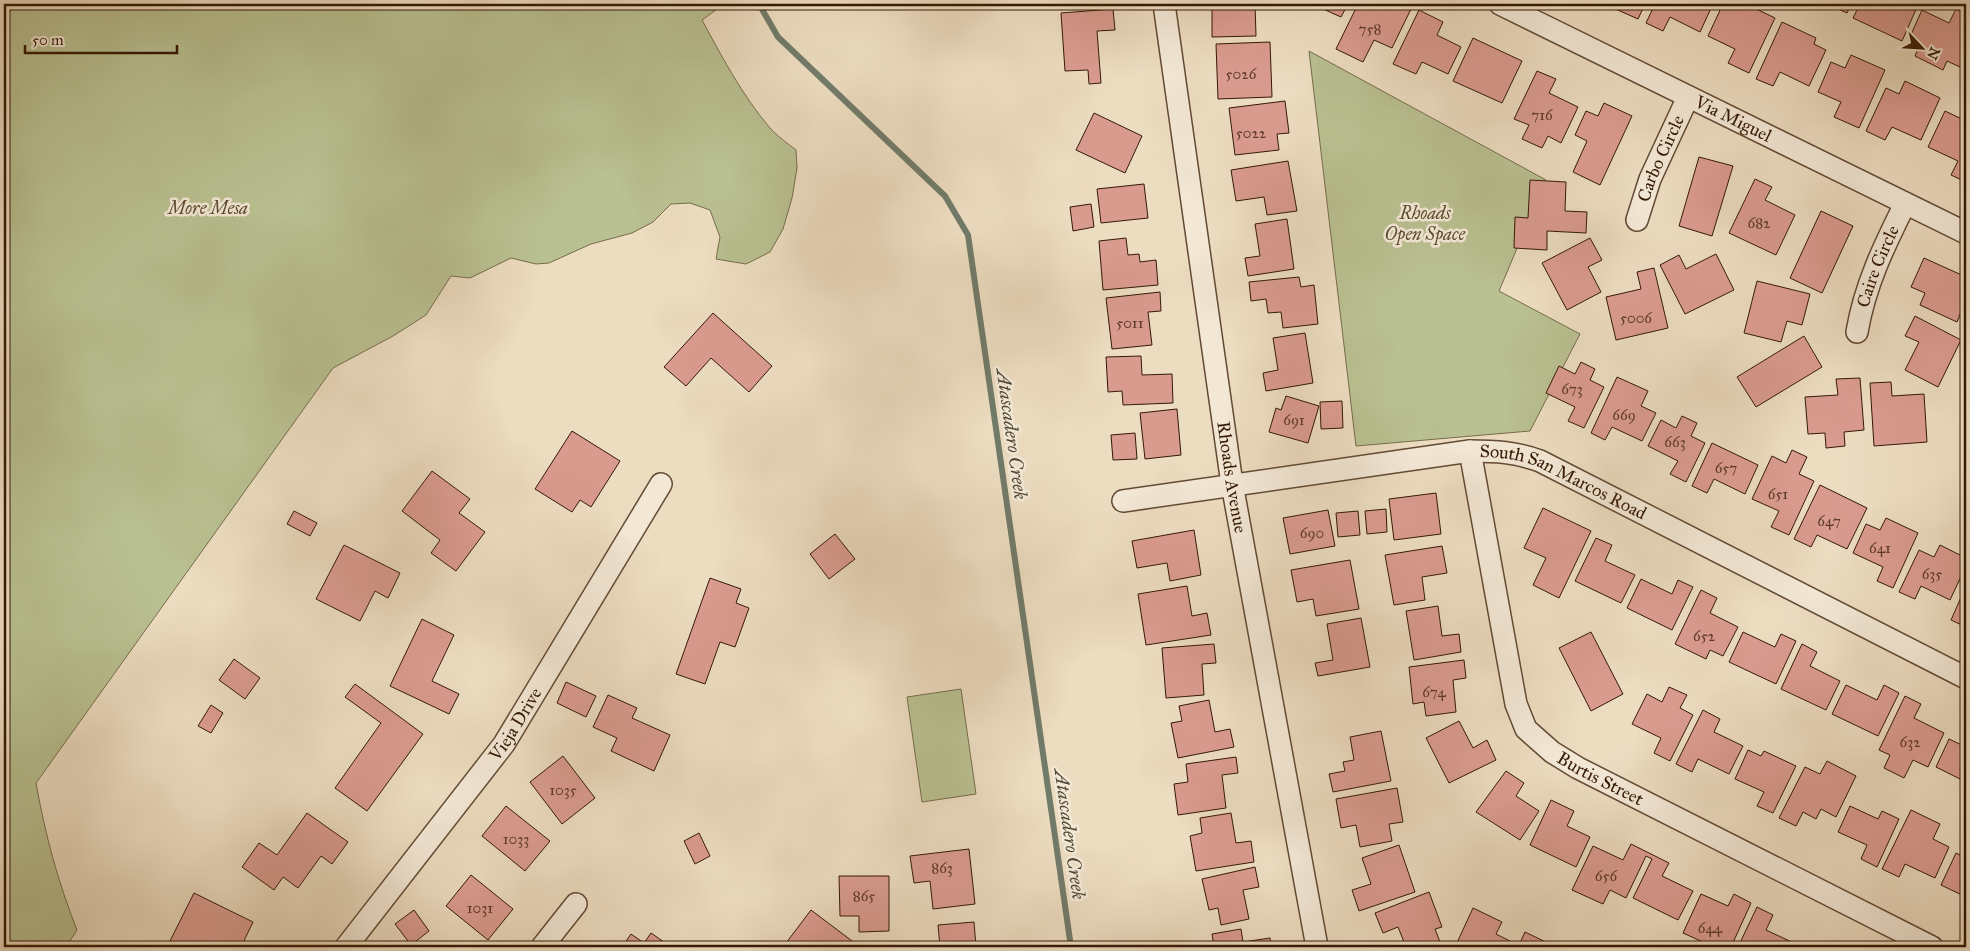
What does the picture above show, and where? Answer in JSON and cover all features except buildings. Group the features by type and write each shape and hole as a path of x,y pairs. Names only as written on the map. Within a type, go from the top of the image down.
{"street":[{"name":"Rhoads Avenue","path":"1164,4 1232,484 1317,947"},
{"name":"Via Miguel","path":"1500,4 1966,233"},
{"name":"Carbo Circle","path":"1638,220 1650,179 1688,97"},
{"name":"Caire Circle","path":"1857,332 1862,303 1876,262 1905,204"},
{"name":"South San Marcos Road","path":"1123,501 1470,451 1501,451 1540,461 1966,678"},
{"name":"Burtis Street","path":"1470,451 1516,704 1526,729 1552,752 1578,768 1932,947"},
{"name":"Vieja Drive","path":"346,947 504,744 661,484"},
{"path":"542,947 576,904"}],"green space":[{"name":"More Mesa","path":"4,4 724,4 702,20 733,76 750,102 773,131 796,150 797,168 792,198 783,229 770,252 746,264 716,259 720,237 710,210 690,203 671,204 653,222 632,233 591,244 549,263 536,264 511,258 470,278 451,276 426,315 393,336 333,368 36,783 53,858 77,930 66,947 4,947"},
{"name":"Rhoads Open Space","path":"1309,51 1546,180 1499,291 1580,334 1530,431 1356,446"},
{"path":"961,689 976,794 922,802 907,697"}],"waterway":[{"name":"Atascadero Creek","path":"759,4 778,37 945,196 968,235 1071,947"}]}
